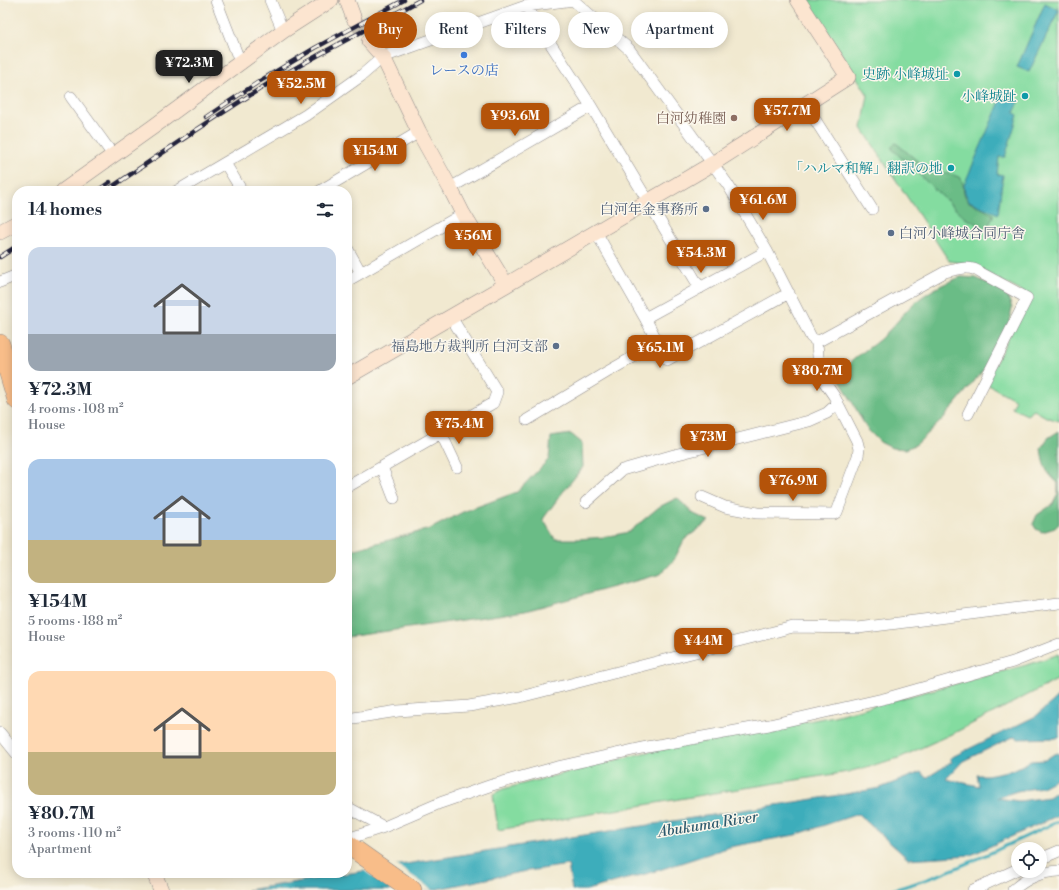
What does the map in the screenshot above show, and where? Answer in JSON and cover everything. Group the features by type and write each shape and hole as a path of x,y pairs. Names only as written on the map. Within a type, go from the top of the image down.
{"highway":[{"path":"0,344 12,384"},
{"path":"352,848 412,890"}],"street":[{"path":"216,0 240,62"},
{"path":"270,0 283,31"},
{"path":"70,186 283,31 331,0"},
{"path":"347,0 354,19"},
{"path":"186,186 306,115 361,76 383,57 526,6 574,0 629,49 728,185 767,251 811,337 817,342 819,371 821,377 834,396 857,440 859,449 837,512 834,514 757,513 725,508 702,497"},
{"path":"352,374 649,202 712,164 848,77 798,0"},
{"path":"526,6 591,106 700,288"},
{"path":"375,48 383,57 419,132 463,214 506,285"},
{"path":"71,97 113,155"},
{"path":"805,104 872,210"},
{"path":"450,188 591,106"},
{"path":"328,186 419,132"},
{"path":"225,163 239,186"},
{"path":"352,278 463,214"},
{"path":"0,232 12,226"},
{"path":"596,232 667,360 789,293"},
{"path":"645,318 767,251"},
{"path":"352,257 361,273"},
{"path":"817,342 945,272 962,267 977,270 1027,298 968,414"},
{"path":"0,282 12,277"},
{"path":"352,484 493,403 498,392 452,317"},
{"path":"528,420 658,343"},
{"path":"586,502 622,470 674,455 809,421 827,413 838,403"},
{"path":"441,433 456,467"},
{"path":"382,467 394,498"},
{"path":"352,718 398,711 469,706 520,698 793,627 858,628 1059,603"},
{"path":"352,838 384,827 440,803 492,785 557,767 642,748 769,725 887,698 1013,662 1059,644"},
{"path":"0,733 12,748"},
{"path":"352,810 384,827"},
{"path":"1047,856 1059,851"},
{"path":"1013,890 1029,878 1059,871"},
{"path":"973,890 1011,872"}],"green space":[{"path":"807,0 1059,0 1059,421 1046,417 1034,410 1027,415 1012,408 1016,400 985,383 1030,296 970,264 949,261 862,128 868,95"},
{"path":"896,143 927,169 960,177 963,183 966,198 969,202 993,214 988,227 986,228 965,218 892,149 892,146"},
{"path":"961,277 976,278 1000,289 1008,297 1012,308 1009,322 990,362 942,420 917,444 906,449 892,448 880,442 867,429 839,378 846,367 856,357 891,329 913,304 936,288"},
{"path":"1059,431 1059,524 1055,528 1042,532 1036,529 1033,524 1037,515 1053,504 1058,493 1058,483 1045,468 1041,448 1048,438"},
{"path":"571,434 582,443 583,467 543,519 555,539 605,537 629,532 659,507 677,498 694,514 709,521 684,540 674,560 661,574 525,611 352,636 352,549 430,529 463,512 517,492 549,459 551,437"},
{"path":"1059,654 1059,679 958,731 899,758 848,772 732,790 498,830 493,794 503,789 643,753 834,716 1030,664"}],"water":[{"path":"1045,3 1059,10 1029,72 1017,67"},
{"path":"1005,94 1020,100 1014,113 1018,115 1005,157 999,157 997,174 1003,175 998,214 969,201 965,193 964,185 1002,97"},
{"name":"Abukuma River","path":"1059,696 1059,738 1019,739 1013,737 963,761 946,779 979,786 977,775 987,775 1013,770 1031,761 1045,760 1054,754 1059,753 1059,778 1042,787 1017,791 997,798 1019,801 1049,797 1059,790 1059,815 971,855 908,859 858,814 795,835 730,847 653,872 586,890 572,890 568,865 521,872 433,890 247,890 320,878 352,878 352,873 846,794 880,788 921,772 926,778 952,762 950,758 1036,716"}],"pier":[{"path":"395,864 433,890 392,890 362,869"}],"waterway":[{"path":"892,890 914,884 956,868 1059,821"}],"tunnel":[{"path":"354,19 364,34"}],"railway":[{"path":"206,117 260,81 315,48 404,0"},
{"path":"113,186 263,87 321,53 420,0"},
{"path":"104,186 110,182"},
{"path":"0,257 12,249"}],"place":[{"name":"レースの店","path":"464,55"},
{"name":"史跡 小峰城址","path":"957,74"},
{"name":"小峰城趾","path":"1025,96"},
{"name":"白河幼稚園","path":"734,118"},
{"name":"「ハルマ和解」翻訳の地","path":"951,168"},
{"name":"白河年金事務所","path":"706,209"},
{"name":"白河小峰城合同庁舎","path":"891,233"},
{"name":"福島地方裁判所 白河支部","path":"556,346"}]}
